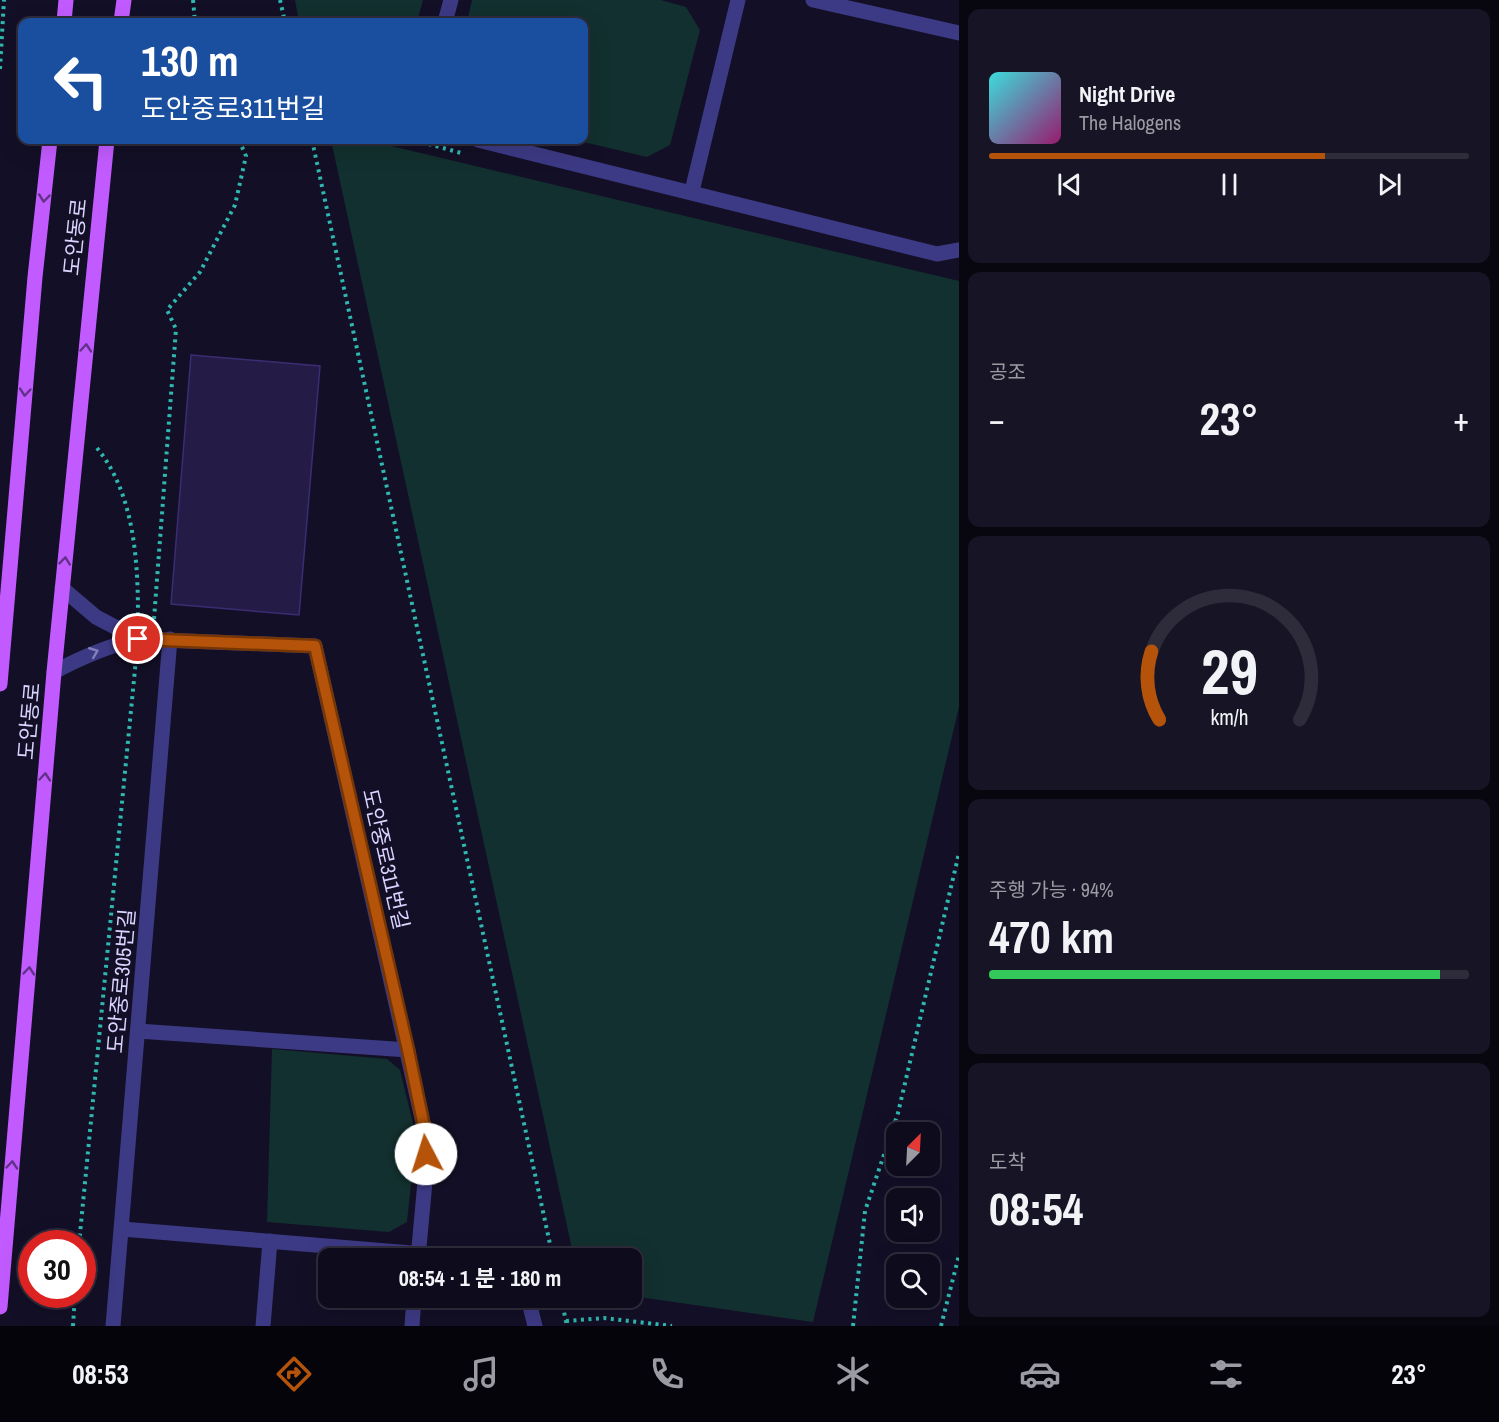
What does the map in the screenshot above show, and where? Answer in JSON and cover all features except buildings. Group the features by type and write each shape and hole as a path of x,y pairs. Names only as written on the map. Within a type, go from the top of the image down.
{"main road":[{"path":"64,18 66,0"},
{"path":"122,18 124,0"},
{"name":"도안동로","path":"0,684 35,277 50,144"},
{"name":"도안동로","path":"0,1307 54,672 107,144"}],"street":[{"path":"446,18 451,0"},
{"path":"692,191 738,0"},
{"path":"813,0 959,33"},
{"path":"495,144 692,191 937,254 959,250"},
{"path":"62,588 96,617 138,639"},
{"path":"54,672 86,655 112,645 138,639"},
{"name":"도안중로311번길","path":"138,639 315,646 426,1136 426,1172 419,1248"},
{"name":"도안중로305번길","path":"113,1326 171,639"},
{"path":"138,1031 408,1050"},
{"path":"122,1229 339,1248"},
{"path":"263,1326 270,1241"},
{"path":"412,1326 413,1308"},
{"path":"530,1308 535,1326"}],"path":[{"path":"0,69 4,0"},
{"path":"194,0 195,18"},
{"path":"280,0 284,18"},
{"path":"176,329 167,310 200,272 235,205 246,156 241,144"},
{"path":"313,144 551,1248"},
{"path":"80,427 108,462 124,501 133,535 138,578 138,639 80,1230"},
{"path":"854,1326 865,1211 898,1113 959,853"},
{"path":"942,1326 959,1255"},
{"path":"73,1326 74,1308"},
{"path":"563,1308 567,1326"},
{"path":"566,1320 604,1318 672,1326"}],"green space":[{"path":"295,0 423,0 418,18 298,18"},
{"path":"472,0 661,0 686,7 700,30 670,145 647,157 588,143 588,18 468,18"},
{"path":"332,144 383,144 959,281 959,707 813,1322 642,1297 642,1248 572,1248"},
{"path":"272,1049 387,1059 400,1070 416,1136 407,1222 389,1232 267,1222"}],"route":[{"path":"138,639 315,646 408,1050 426,1136 426,1154"}]}
